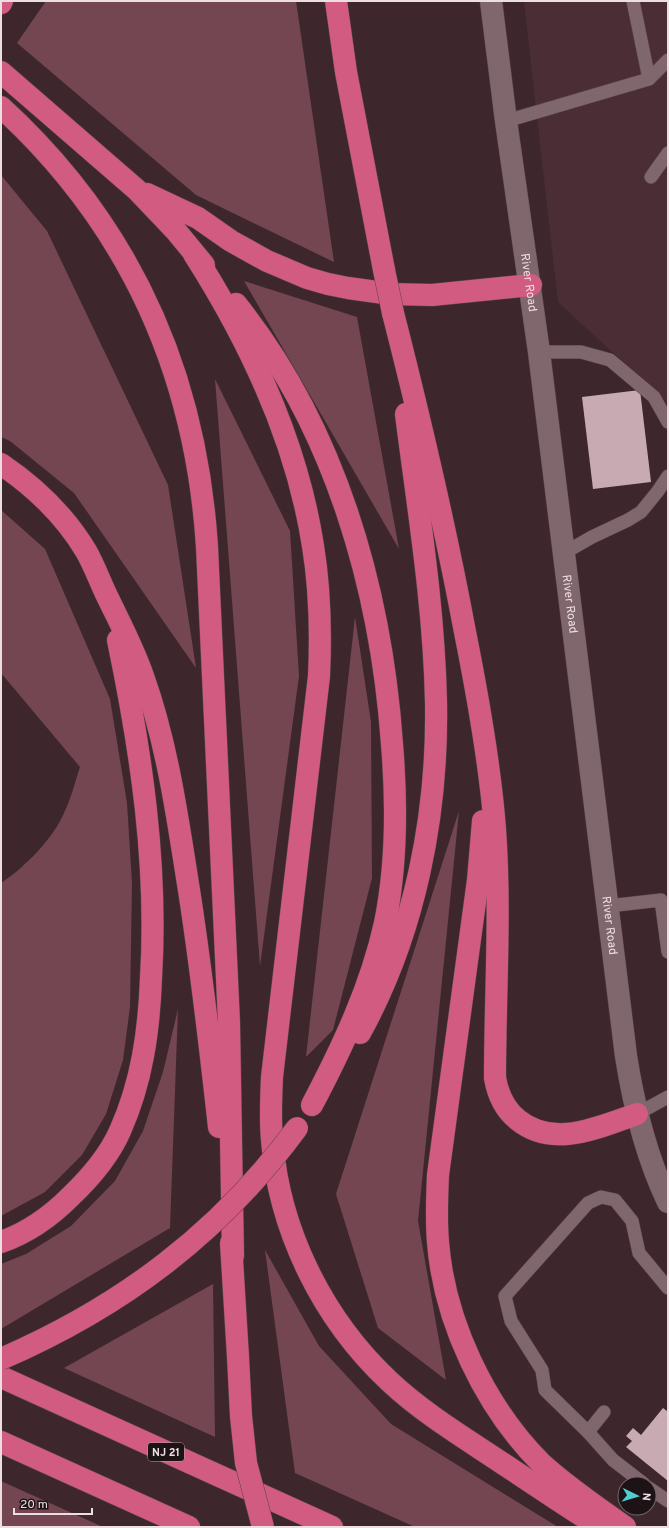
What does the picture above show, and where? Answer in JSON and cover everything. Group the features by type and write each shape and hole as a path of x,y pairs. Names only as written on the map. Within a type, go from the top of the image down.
{"highway":[{"path":"336,1 338,26 346,72 384,270 393,313 433,474 462,613 492,793 497,874 495,1078 498,1093 512,1116 522,1124 535,1131 547,1134 559,1135 583,1131 637,1114"},
{"path":"1,72 137,190 176,231 244,314 283,370 311,424 336,483 356,542 374,608 385,670 392,736 396,832 390,894 378,950 343,1042 312,1105"},
{"path":"1,107 54,160 77,188 119,250 139,286 156,323 183,400 192,436 204,509 207,547 229,1022 233,1256 241,1416 246,1462 263,1527"},
{"path":"137,190 198,218 237,244 267,261 307,278 328,284 391,294 432,295 530,285"},
{"path":"194,254 215,287 233,320 261,378 273,408 300,487 317,571 320,622 319,676 272,1077 270,1115 272,1148 279,1184 290,1226 305,1265 328,1306 359,1350 390,1382 425,1411 600,1527"},
{"path":"1,1359 76,1323 115,1299 160,1268 228,1209 267,1166 326,1088 353,1047 376,1004 394,960 413,898 421,863 436,742 436,702 431,616 421,524 393,313"},
{"path":"1,464 25,481 56,510 85,550 120,621 143,676 160,730 167,761 185,865 205,1000 233,1256"},
{"path":"1,1242 27,1230 46,1218 78,1190 97,1168 116,1138 128,1112 135,1092 146,1046 149,1020 153,939 150,843 140,764 126,678 106,592"},
{"path":"481,722 483,757 482,829 478,880 438,1175 437,1221 441,1264 451,1307 466,1350 486,1390 511,1429 558,1478 625,1527"},
{"name":"NJ 21","path":"1,1377 332,1527"},
{"path":"1,1442 189,1527"}],"street":[{"name":"River Road","path":"491,1 506,120 539,352 626,1056 637,1114 653,1166 668,1202"}],"lane":[{"path":"633,1 649,79"},
{"path":"506,120 649,79 668,60"},
{"path":"651,177 668,153"},
{"path":"539,352 581,352 610,360 654,397 668,422"},
{"path":"564,553 641,512 668,476"},
{"path":"608,906 661,900 668,952"},
{"path":"637,1114 668,1097"},
{"path":"634,1476 613,1460 588,1432 545,1390 542,1370 511,1321 505,1296 588,1202 602,1197 616,1200 632,1222 639,1253 668,1288"},
{"path":"588,1432 604,1412"},
{"path":"657,1493 668,1501"}],"shaded area":[{"path":"46,1 296,1 334,262 196,195 17,43"},
{"path":"524,1 668,1 668,403 558,302"},
{"path":"1,175 47,231 168,485 196,668 74,493 10,441 1,437"},
{"path":"244,281 357,317 399,549"},
{"path":"215,379 290,531 299,676 260,966"},
{"path":"1,510 45,549 110,699 127,803 132,883 130,1007 123,1060 106,1114 82,1155 45,1192 1,1216 1,883 28,861 53,833 71,796 80,767 1,673"},
{"path":"355,617 371,722 372,878 333,1030 306,1057"},
{"path":"459,811 418,1221 446,1380 378,1328 336,1194"},
{"path":"178,1009 170,1228 1,1329 1,1264 26,1254 71,1226 115,1181 143,1131 163,1072"},
{"path":"265,1250 319,1346 391,1424 558,1527 415,1527 295,1473"},
{"path":"213,1284 215,1437 64,1368"},
{"path":"1,1481 103,1527 1,1527"}],"building":[{"path":"640,390 651,482 593,489 582,397"},
{"path":"663,1408 667,1411 668,1410 668,1481 626,1447 632,1441 626,1436 633,1428 641,1435"}]}
